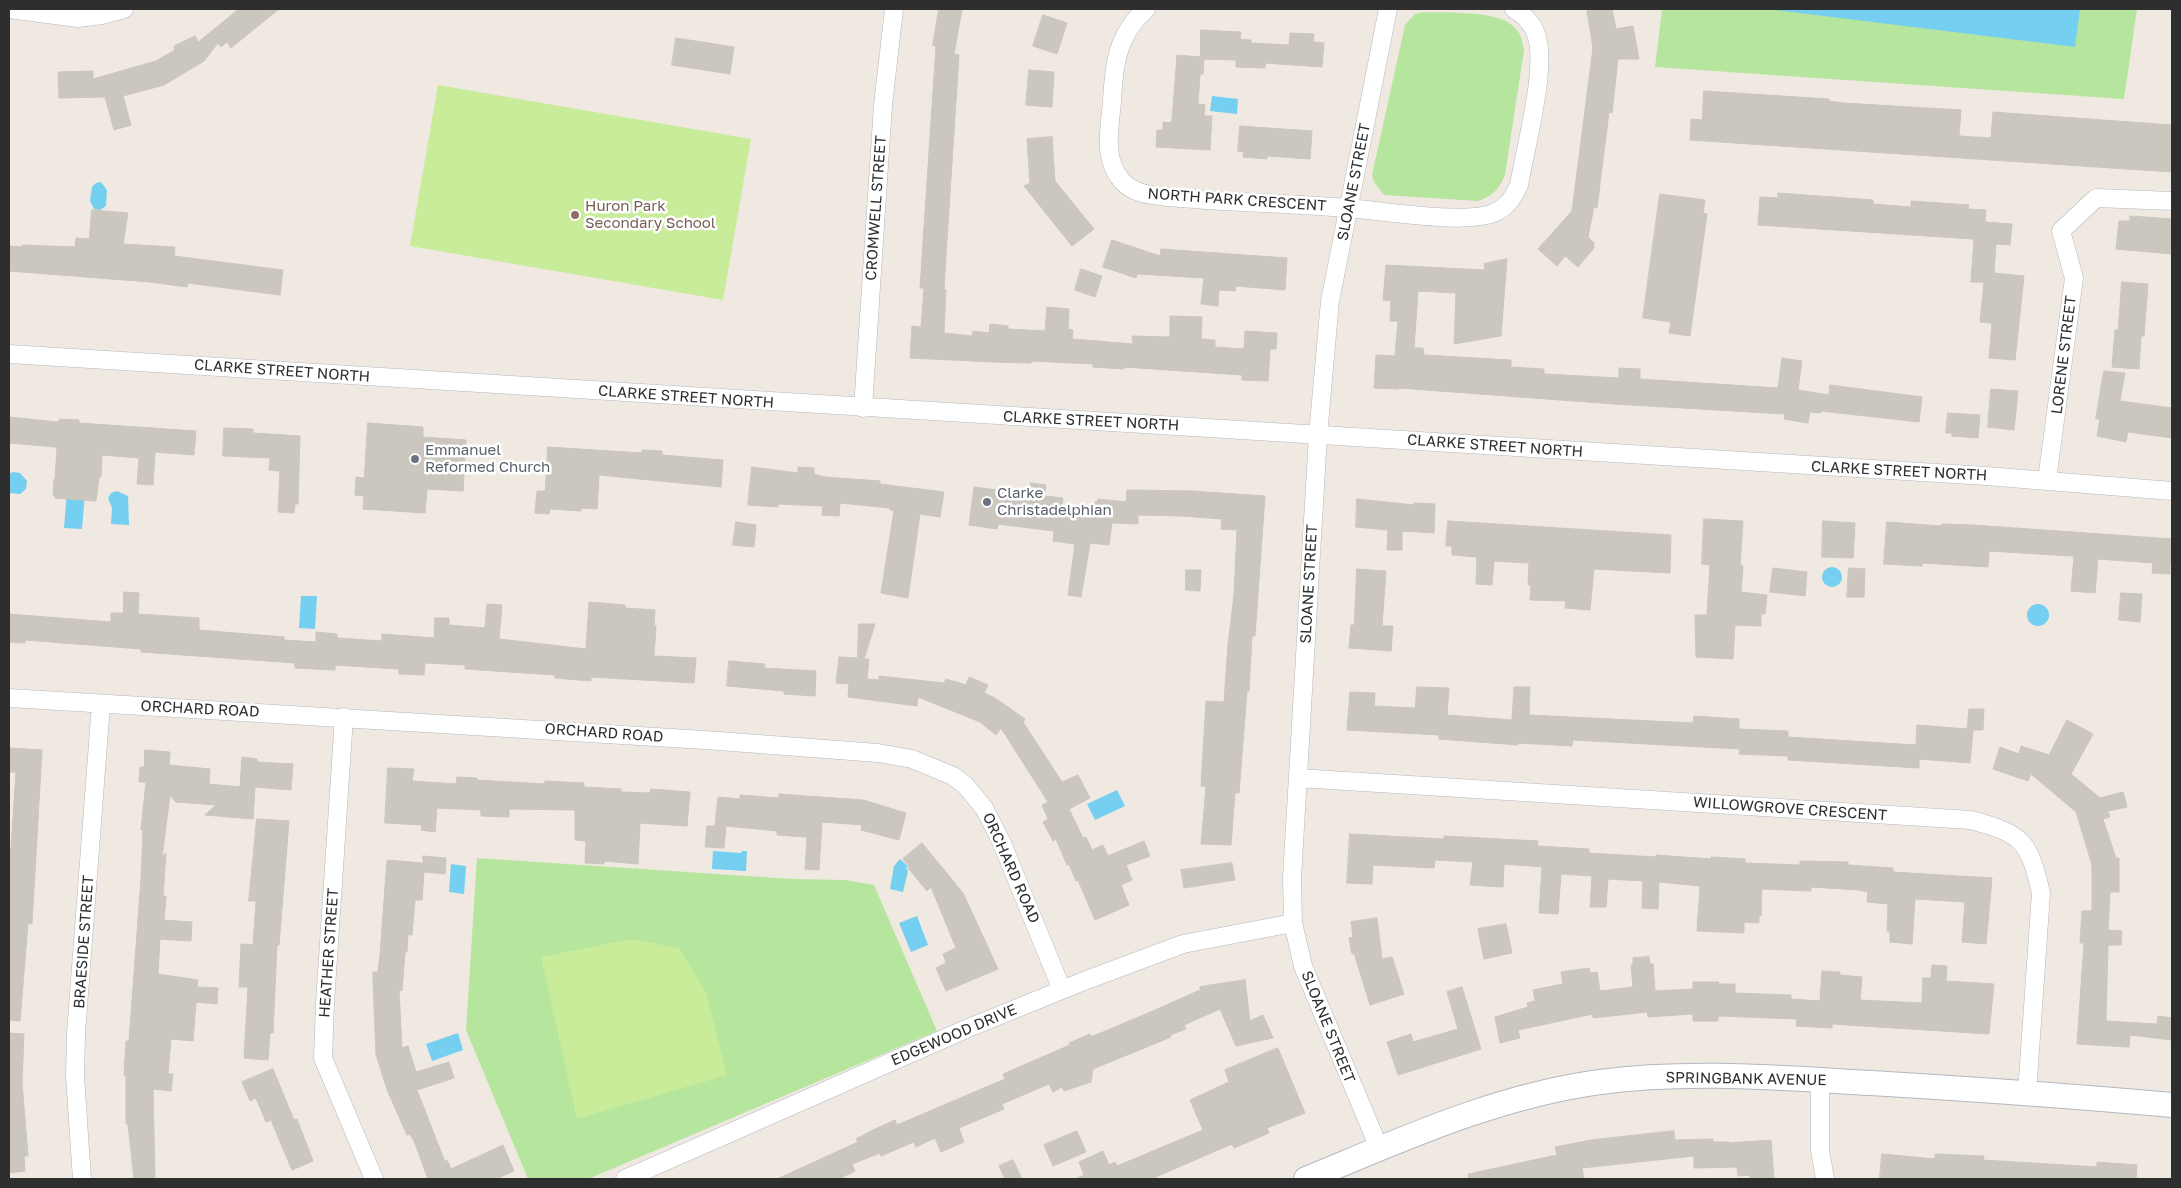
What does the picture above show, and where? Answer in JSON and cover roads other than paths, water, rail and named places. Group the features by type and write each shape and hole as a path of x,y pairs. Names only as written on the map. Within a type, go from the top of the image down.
{"main road":[{"name":"SPRINGBANK AVENUE","path":"1306,1179 1447,1121 1511,1100 1600,1082 1654,1076 1699,1075 1820,1080 2027,1093 2172,1105"}],"street":[{"path":"9,9 78,18 102,15 124,9"},
{"name":"CROMWELL STREET","path":"863,408 882,105 894,9"},
{"name":"NORTH PARK CRESCENT","path":"1146,9 1122,38 1114,73 1108,143 1116,173 1123,182 1134,190 1154,196 1349,208 1430,216 1475,217 1491,214 1503,208 1514,196 1519,184 1540,62 1540,48 1532,25 1526,17 1514,9"},
{"name":"SLOANE STREET","path":"1379,1148 1308,982 1294,923 1292,878 1318,435 1330,300 1388,9"},
{"name":"LORENE STREET","path":"2048,480 2074,278 2061,231 2096,198 2172,201"},
{"name":"CLARKE STREET NORTH","path":"9,354 2048,480 2172,491"},
{"name":"ORCHARD ROAD","path":"9,698 344,717 874,752 917,761 953,776 971,791 984,808 1001,841 1062,990"},
{"name":"BRAESIDE STREET","path":"82,1179 75,1076 76,1033 101,704"},
{"name":"HEATHER STREET","path":"344,717 323,1058 374,1179"},
{"name":"WILLOWGROVE CRESCENT","path":"1298,778 1971,820 2011,833 2026,848 2034,865 2041,893 2027,1093"},
{"name":"EDGEWOOD DRIVE","path":"625,1179 966,1029 1062,990 1183,944 1294,923"},
{"path":"1820,1080 1820,1150 1825,1179"}],"water":[{"path":"1767,9 2080,9 2075,47"},
{"path":"1212,96 1238,99 1237,114 1210,111"},
{"path":"101,182 107,190 106,206 100,210 94,209 90,201 92,187 96,183"},
{"path":"13,472 20,473 27,481 26,489 20,494 9,493 9,474"},
{"path":"117,491 128,496 129,525 111,524 112,508 108,498 111,493"},
{"path":"67,492 85,493 82,529 64,528"},
{"path":"1828,567 1836,567 1842,573 1842,581 1836,587 1828,587 1822,581 1822,573"},
{"path":"301,596 317,596 315,629 299,628"},
{"path":"2038,604 2046,607 2049,615 2046,623 2038,626 2030,623 2027,615 2030,607"},
{"path":"1117,790 1125,806 1095,820 1087,804"},
{"path":"713,851 741,853 742,851 747,851 746,871 712,869"},
{"path":"900,859 908,866 906,868 908,871 903,892 890,889 894,866"},
{"path":"451,864 466,866 464,894 449,892"},
{"path":"917,916 928,945 911,952 899,923"},
{"path":"458,1033 463,1050 432,1061 426,1044"}],"place":[{"name":"Huron Park Secondary School","path":"575,215"},
{"name":"Emmanuel Reformed Church","path":"415,459"},
{"name":"Clarke Christadelphian","path":"987,502"}]}
